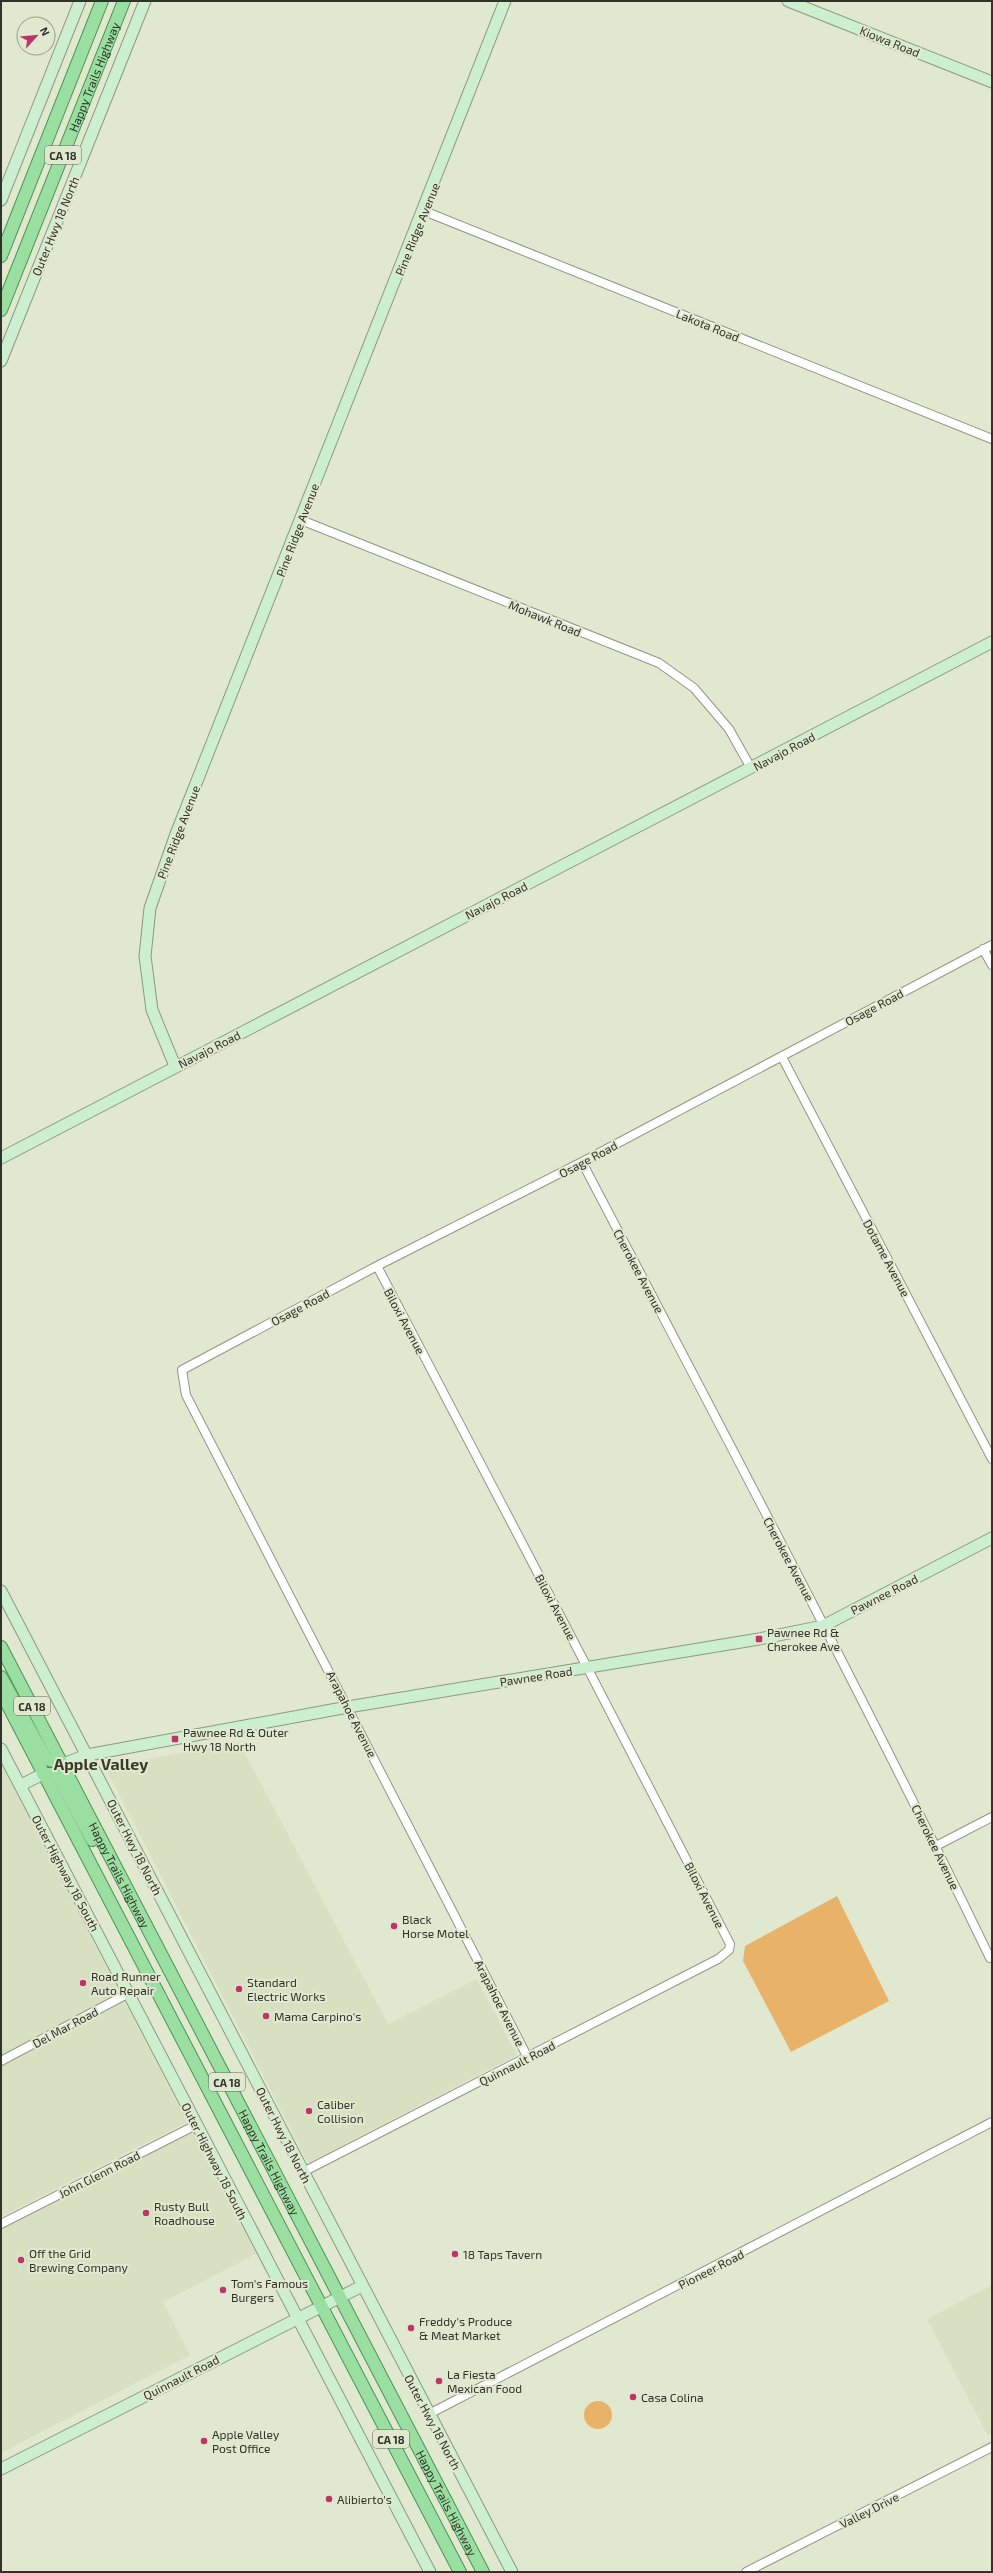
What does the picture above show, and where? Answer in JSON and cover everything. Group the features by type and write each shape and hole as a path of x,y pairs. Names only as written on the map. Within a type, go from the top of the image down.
{"main road":[{"name":"Happy Trails Highway","path":"1,256 102,1"},
{"name":"Happy Trails Highway","path":"1,310 124,1"},
{"name":"Happy Trails Highway","path":"1,1647 483,2572"},
{"path":"1,1677 46,1759 63,1764"},
{"name":"Happy Trails Highway","path":"1,1692 460,2572"},
{"path":"43,1774 51,1774 59,1778 100,1855 114,1866"}],"street":[{"path":"1,200 80,1"},
{"name":"Outer Hwy 18 North","path":"1,361 145,1"},
{"name":"Pine Ridge Avenue","path":"175,1066 152,1010 145,956 150,908 176,834 424,211 505,1"},
{"name":"Kiowa Road","path":"788,1 992,82"},
{"name":"Lakota Road","path":"424,211 992,439"},
{"name":"Mohawk Road","path":"300,520 659,663 694,688 729,729 751,768"},
{"name":"Navajo Road","path":"1,1158 175,1066 992,642"},
{"name":"Osage Road","path":"182,1370 377,1266 582,1162 992,945"},
{"path":"983,949 992,966"},
{"name":"Dotame Avenue","path":"782,1057 992,1459"},
{"name":"Cherokee Avenue","path":"582,1162 824,1626 936,1846 990,1958"},
{"name":"Biloxi Avenue","path":"377,1266 588,1667 728,1939 729,1950"},
{"name":"Arapahoe Avenue","path":"182,1370 186,1395 528,2058"},
{"name":"Pawnee Road","path":"63,1764 87,1755 348,1707 759,1639 824,1626 992,1538"},
{"name":"Outer Hwy 18 North","path":"1,1591 512,2572"},
{"name":"Outer Highway 18 South","path":"1,1749 430,2572"},
{"path":"20,1786 43,1774"},
{"path":"936,1846 992,1817"},
{"name":"Quinnault Road","path":"303,2172 718,1960 729,1950"},
{"name":"Del Mar Road","path":"1,2062 129,1993"},
{"name":"Pioneer Road","path":"429,2414 992,2122"},
{"name":"John Glenn Road","path":"1,2224 196,2125"},
{"name":"Quinnault Road","path":"1,2469 362,2286"},
{"name":"Valley Drive","path":"746,2572 992,2447"}],"shaded area":[{"path":"239,1742 388,2024 477,1979 517,2055 308,2163 105,1767"},
{"path":"1,1764 187,2122 1,2217"},
{"path":"837,1896 889,2001 791,2052 743,1961 745,1946"},
{"path":"193,2132 256,2254 163,2302 190,2355 1,2453 1,2230"},
{"path":"992,2285 992,2433 988,2436 927,2319"},
{"path":"598,2401 608,2405 612,2415 608,2425 598,2429 588,2425 584,2415 588,2405"}],"place":[{"name":"Pawnee Rd & Cherokee Ave","path":"759,1639"},
{"name":"Pawnee Rd & Outer Hwy 18 North","path":"175,1739"},
{"name":"Black Horse Motel","path":"394,1926"},
{"name":"Road Runner Auto Repair","path":"83,1983"},
{"name":"Standard Electric Works","path":"239,1989"},
{"name":"Mama Carpino's","path":"266,2016"},
{"name":"Caliber Collision","path":"309,2111"},
{"name":"Rusty Bull Roadhouse","path":"146,2213"},
{"name":"18 Taps Tavern","path":"455,2254"},
{"name":"Off the Grid Brewing Company","path":"21,2260"},
{"name":"Tom's Famous Burgers","path":"223,2290"},
{"name":"Freddy's Produce & Meat Market","path":"411,2328"},
{"name":"La Fiesta Mexican Food","path":"439,2381"},
{"name":"Casa Colina","path":"633,2397"},
{"name":"Apple Valley Post Office","path":"204,2441"},
{"name":"Alibierto's","path":"329,2499"}],"district":[{"name":"Apple Valley","path":"101,1763"}]}
